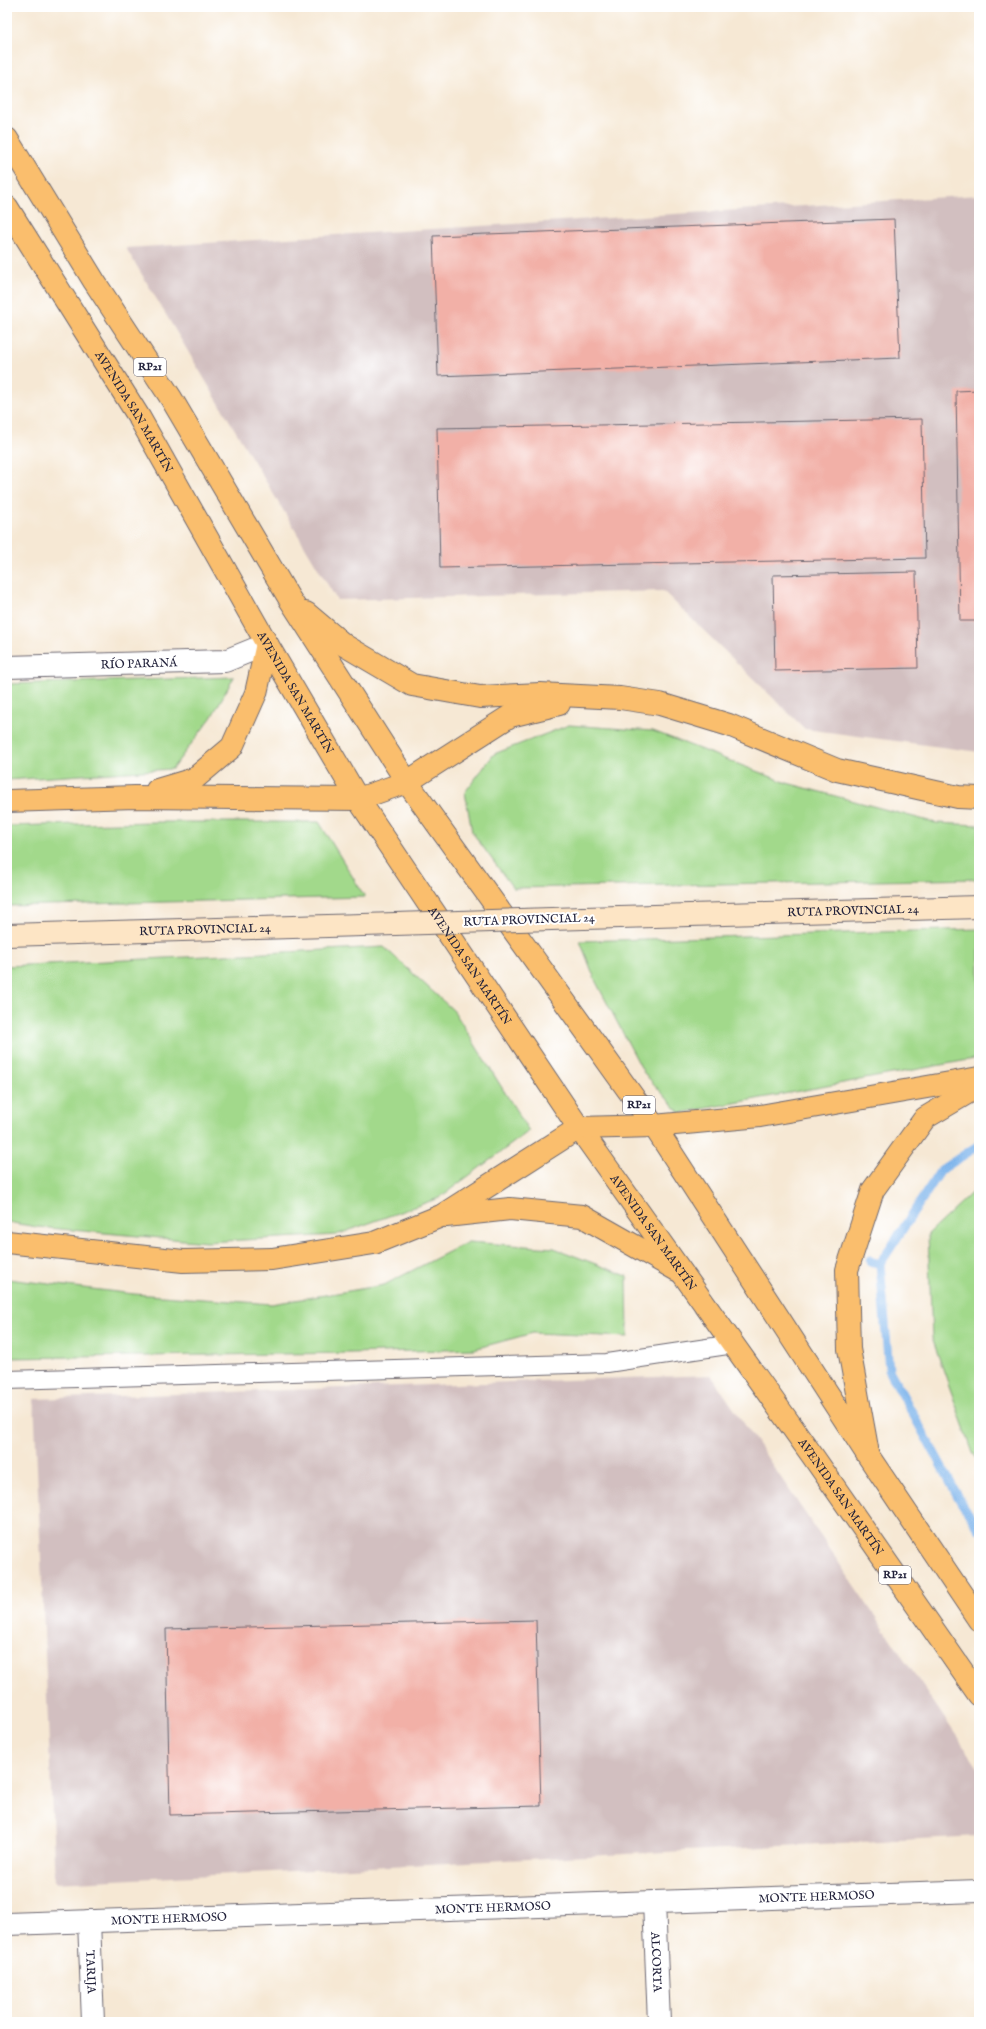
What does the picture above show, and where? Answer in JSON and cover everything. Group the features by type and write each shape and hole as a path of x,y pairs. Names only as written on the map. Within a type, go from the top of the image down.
{"main road":[{"name":"RP21","path":"7,139 94,281 171,398 289,598 407,782 654,1126 869,1457 979,1620"},
{"name":"AVENIDA SAN MARTÍN","path":"7,207 138,417 267,644 358,799 579,1128 734,1344 979,1695"},
{"path":"289,598 344,645 412,685 480,697 540,694 620,698 660,704 728,725 837,770 958,797 979,798"},
{"path":"135,797 194,779 232,746 256,693 267,644"},
{"path":"7,801 135,797 358,799 407,782 510,716 550,705 620,698"},
{"name":"RUTA PROVINCIAL 24","path":"7,935 979,907"},
{"path":"7,1242 183,1261 272,1259 374,1243 441,1216 579,1128 654,1126 760,1116 979,1078"},
{"path":"869,1457 849,1349 847,1270 874,1190 925,1118 979,1086"},
{"path":"441,1216 510,1209 582,1216 684,1274"}],"street":[{"name":"RÍO PARANÁ","path":"7,668 225,661 267,644"},
{"name":"MONTE HERMOSO","path":"7,1924 979,1891"},
{"name":"ALCORTA","path":"654,1902 659,2022"},
{"name":"TARIJA","path":"89,1921 93,2022"}],"lane":[{"path":"7,1380 607,1363 734,1344"}],"shaded area":[{"path":"979,195 979,752 805,729 663,591 337,600 126,248"},
{"path":"711,1375 979,1769 979,1836 55,1883 34,1399"}],"green space":[{"path":"234,677 211,718 172,769 7,780 7,684"},
{"path":"569,725 653,731 787,783 936,823 979,825 979,879 513,888 472,832 465,792 494,754"},
{"path":"153,822 319,822 365,897 7,906 7,826"},
{"path":"979,929 979,1058 680,1113 644,1073 596,982 580,941"},
{"path":"384,947 454,1011 529,1131 439,1198 336,1235 206,1242 37,1227 7,1222 7,966"},
{"path":"979,1186 979,1462 973,1453 932,1338 928,1234"},
{"path":"468,1242 554,1248 627,1276 628,1337 533,1333 474,1349 352,1353 7,1358 7,1279 134,1294 272,1304 384,1285"}],"building":[{"path":"894,219 900,358 438,376 433,236"},
{"path":"979,390 979,621 960,621 956,391"},
{"path":"922,419 925,558 440,568 437,428"},
{"path":"916,572 918,668 775,671 773,575"},
{"path":"536,1620 541,1806 170,1815 166,1629"}],"waterway":[{"path":"979,1145 941,1170 880,1264 889,1370 961,1502 979,1529"},
{"path":"870,1261 880,1264"}]}
